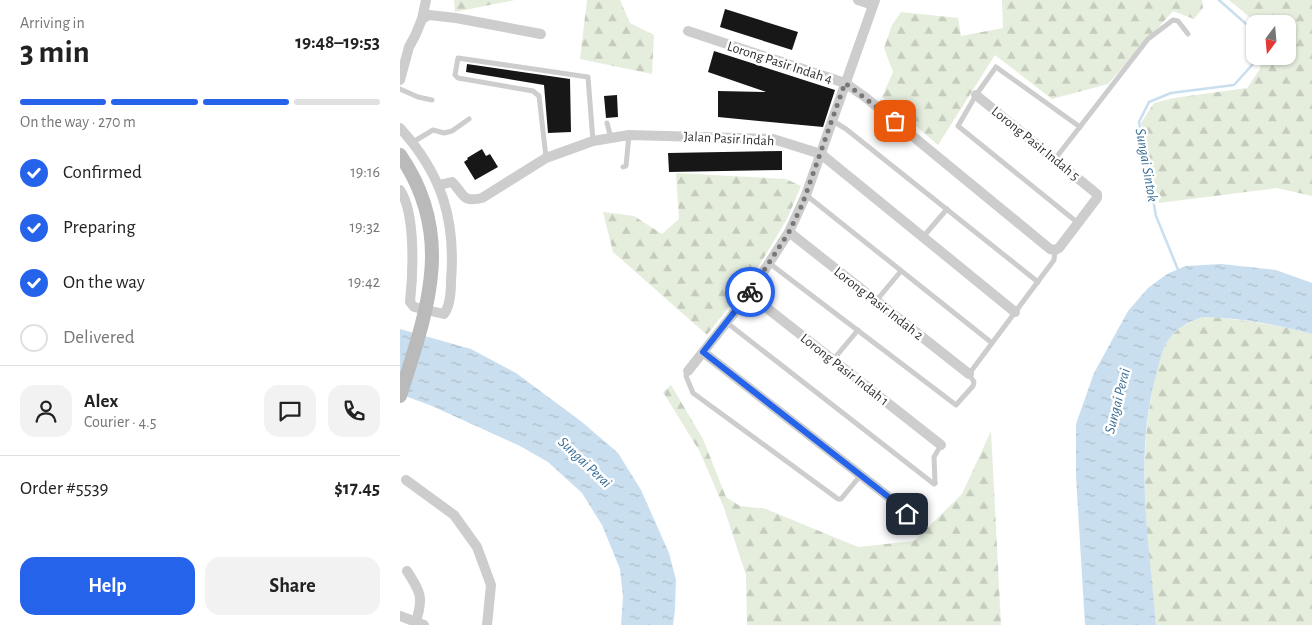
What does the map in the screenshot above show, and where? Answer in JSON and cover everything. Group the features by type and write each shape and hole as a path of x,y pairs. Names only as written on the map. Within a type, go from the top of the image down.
{"main road":[{"path":"400,155 410,170 428,212 433,245 430,289 421,329 400,396"}],"street":[{"path":"400,80 403,58 422,19 426,0"},
{"path":"688,371 749,294 789,232 806,195 874,2 858,0"},
{"path":"422,19 429,15 541,34"},
{"name":"Lorong Pasir Indah 4","path":"688,31 845,83 865,97 1050,249 1055,250"},
{"name":"Lorong Pasir Indah 5","path":"976,95 1096,192 1097,198 1078,223"},
{"path":"400,128 413,142 439,185 448,214 452,234 453,258 451,288 447,311 444,314 414,307 410,302 412,244 406,199 400,190"},
{"name":"Jalan Pasir Indah","path":"439,185 452,182 462,196 474,200 482,198 546,158 593,141 629,135 773,139 821,154 1015,312"},
{"path":"1055,250 1059,248 1078,223"},
{"name":"Lorong Pasir Indah 2","path":"789,232 969,374"},
{"name":"Lorong Pasir Indah 1","path":"749,294 941,445"},
{"path":"703,352 904,509 907,514"},
{"path":"406,480 454,515 477,547 491,584 487,625"},
{"path":"400,616 420,623 420,592 407,571"}],"lane":[{"path":"1055,159 1148,39 1173,20 1178,21 1188,34"},
{"path":"546,158 539,96 533,91 458,78 455,75 457,59 588,77 593,141"},
{"path":"1078,223 958,126 976,95 994,68 997,67 1080,127"},
{"path":"400,89 418,98 432,100"},
{"path":"413,142 433,130 444,133 452,131 469,119"},
{"path":"832,120 1038,282"},
{"path":"608,122 611,139"},
{"path":"623,167 626,166 629,135"},
{"path":"806,195 992,343"},
{"path":"923,237 947,209"},
{"path":"769,263 955,405 958,404 974,382 969,374 1054,260 1055,250"},
{"path":"876,301 901,271"},
{"path":"726,322 934,484 934,457 941,445"},
{"path":"833,360 858,330"},
{"path":"688,371 686,376 693,393 838,499 841,499 861,475"}],"green space":[{"path":"454,0 515,0 455,12"},
{"path":"587,0 620,0 630,23 654,35 652,74 580,59"},
{"path":"1002,0 1202,0 1203,8 1194,19 1173,11 1108,84 1052,99 995,55 938,145 882,97 893,72 884,48 892,25 901,12 958,18 961,36 1003,28"},
{"path":"1229,0 1312,0 1312,196 1277,188 1159,203 1141,123 1154,103 1174,98 1247,88 1260,69 1260,65 1296,65 1296,15 1247,15"},
{"path":"676,173 786,179 801,186 787,219 747,286 707,335 613,252 603,212 634,216 662,234 679,219"},
{"path":"1202,317 1257,322 1312,334 1312,625 1156,625 1147,536 1145,476 1148,416 1157,369 1168,340 1179,329"},
{"path":"671,385 703,439 726,497 740,506 766,509 858,547 914,541 962,494 991,431 1001,625 747,625 746,575 724,508 700,452 663,392"}],"water":[{"name":"Sungai Perai","path":"1221,264 1276,270 1312,283 1312,334 1254,321 1204,317 1183,326 1169,339 1156,375 1149,406 1144,468 1147,531 1156,625 1085,625 1076,476 1076,424 1094,373 1128,311 1148,288 1167,274 1186,266"},
{"name":"Sungai Perai","path":"400,329 471,349 516,373 582,422 618,453 641,490 669,553 676,580 673,625 621,625 623,597 620,569 602,525 582,493 548,462 520,446 432,406 400,394"}],"building":[{"path":"725,9 798,32 792,50 720,27"},
{"path":"714,51 835,90 823,127 718,117 718,91 766,92 708,72"},
{"path":"467,64 570,79 571,132 548,133 544,85 466,72"},
{"path":"617,95 618,117 606,118 604,96"},
{"path":"482,149 486,156 490,154 498,167 475,180 464,162"},
{"path":"782,151 782,170 669,172 668,153"}],"waterway":[{"name":"Sungai Sintok","path":"1179,272 1156,216 1139,122 1149,102 1171,93 1234,85 1252,65 1254,31 1219,0"}],"way so far":[{"path":"750,292 789,232 802,205 845,83 895,121"}],"route":[{"path":"750,292 703,352 904,509 907,514"}]}
